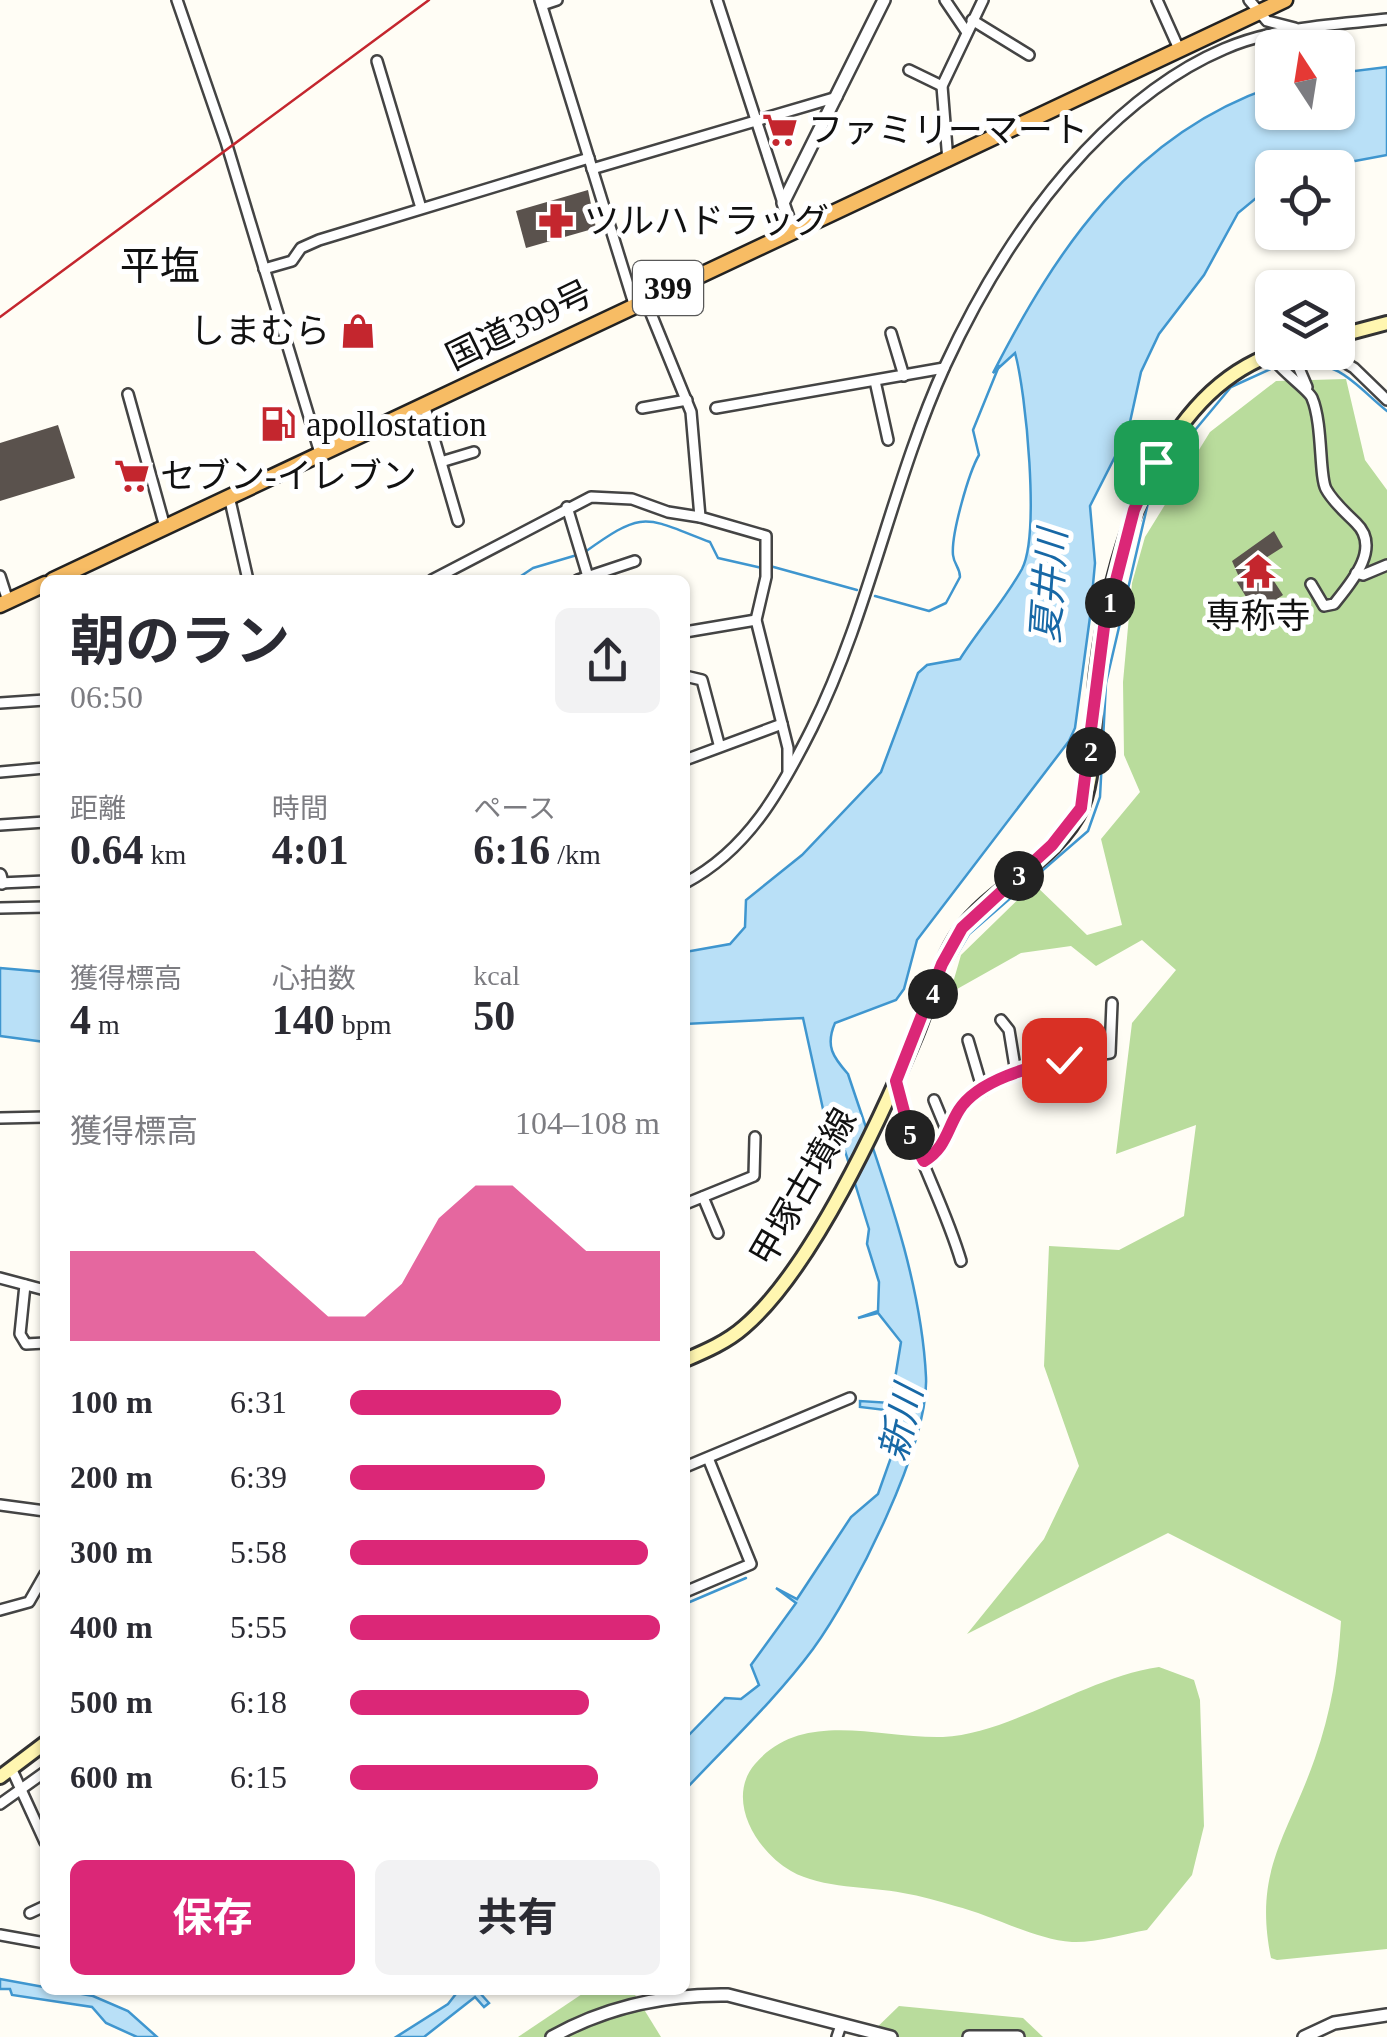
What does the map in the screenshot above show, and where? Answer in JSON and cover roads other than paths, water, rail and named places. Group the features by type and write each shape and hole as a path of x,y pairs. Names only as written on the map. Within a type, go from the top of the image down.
{"highway":[{"name":"国道399号","path":"64,575 1180,49 1253,6 1285,0"},
{"path":"4,603 40,586"}],"main road":[{"path":"1355,331 1387,323"},
{"name":"甲塚古墳線","path":"690,1358 726,1340 753,1319 790,1277 890,1096 942,964 962,928 1052,845 1081,808 1108,612 1134,510 1156,462 1222,386 1255,370"},
{"path":"6,1773 40,1747"}],"street":[{"path":"177,0 320,453"},
{"path":"557,0 541,2 592,169 640,301 687,400 700,517"},
{"path":"717,0 792,230"},
{"path":"783,202 884,0"},
{"path":"944,0 966,31"},
{"path":"947,160 942,86 983,0"},
{"path":"1157,0 1180,49"},
{"path":"1253,6 1267,20 1299,29"},
{"path":"690,879 744,839 788,776 836,680 944,368 994,270 1038,207 1094,141 1139,100 1194,64 1252,39 1299,29 1387,19"},
{"path":"972,20 1029,55"},
{"path":"377,62 421,208"},
{"path":"909,70 942,86"},
{"path":"592,169 837,97"},
{"path":"264,269 292,260 308,244 589,158"},
{"path":"892,334 904,376"},
{"path":"716,408 944,368"},
{"path":"1355,369 1387,400"},
{"path":"1285,370 1286,378 1306,385"},
{"path":"1294,370 1306,385 1322,429 1324,486 1361,529 1366,541 1365,556 1330,607 1324,606 1311,584"},
{"path":"874,381 888,440"},
{"path":"128,394 165,527"},
{"path":"642,408 687,400"},
{"path":"424,404 444,461 458,521"},
{"path":"444,461 474,452"},
{"path":"229,496 247,575"},
{"path":"442,575 591,497 610,496 766,536 768,562 756,620 782,724 788,776"},
{"path":"567,507 584,575"},
{"path":"595,575 634,560"},
{"path":"1356,572 1370,574 1387,565"},
{"path":"0,576 4,603"},
{"path":"690,631 756,620"},
{"path":"690,677 702,680 719,744"},
{"path":"0,703 40,700"},
{"path":"690,758 782,724"},
{"path":"0,772 40,768"},
{"path":"0,825 40,822"},
{"path":"1,880 40,881"},
{"path":"0,908 40,906"},
{"path":"924,1161 948,1136 960,1108 983,1091 1016,1072 1110,1053 1112,1003"},
{"path":"1001,1020 1010,1030 1016,1072"},
{"path":"968,1040 983,1091"},
{"path":"1040,1040 1044,1064"},
{"path":"896,1081 911,1138 948,1215 961,1262"},
{"path":"934,1100 948,1136"},
{"path":"0,1118 40,1117"},
{"path":"690,1202 754,1176 756,1138"},
{"path":"703,1196 718,1233"},
{"path":"0,1278 40,1289"},
{"path":"25,1285 20,1334 26,1344 40,1344"},
{"path":"690,1465 850,1398"},
{"path":"690,1590 751,1564 708,1458"},
{"path":"0,1505 40,1510"},
{"path":"0,1610 30,1602 40,1583"},
{"path":"6,1773 22,1789 40,1830"},
{"path":"0,1804 40,1776"},
{"path":"30,1913 40,1908"},
{"path":"0,1936 40,1941"},
{"path":"552,2037 621,2007 704,1995 728,1996 839,2031 891,2037"},
{"path":"1304,2037 1334,2023 1387,2015"},
{"path":"968,2037 1018,2037"}],"water":[{"path":"1387,67 1387,155 1355,161 1355,150 1255,150 1255,199 1238,213 1204,275 1159,334 1141,372 1128,431 1090,506 1095,563 1075,728 1069,741 917,940 904,989 896,1000 835,1023 832,1051 848,1074 908,1261 923,1338 924,1406 886,1518 830,1624 783,1686 690,1785 690,1734 725,1698 741,1699 759,1685 751,1665 796,1603 776,1588 797,1599 851,1517 878,1494 894,1449 889,1421 901,1415 906,1386 899,1387 893,1411 860,1407 860,1401 891,1403 901,1342 878,1313 858,1318 878,1311 879,1282 867,1244 869,1229 845,1151 830,1141 803,1018 690,1024 690,951 730,944 745,927 746,900 802,855 881,772 918,673 927,665 960,659 1008,592 1022,569 1030,526 1027,429 1015,353 993,373 1044,282 1104,201 1179,134 1255,94 1255,130 1355,130 1355,71"},
{"path":"0,968 40,972 40,1041 0,1036"},
{"path":"0,1979 40,1986 40,1995 93,1996 128,2011 157,2037 137,2037 106,2023 92,2007 12,1995 10,1989 0,1989"},
{"path":"455,1995 482,1995 489,2003 484,2007 475,1997 424,2037 396,2037 448,2004"}],"waterway":[{"path":"875,596 929,611 946,603 960,577 953,545 961,504 979,455 973,430 999,366"},
{"path":"953,961 969,934 1088,831 1100,797 1106,683 1148,503 1175,454 1231,387 1268,370"},
{"path":"1335,370 1387,411"},
{"path":"585,552 634,523 657,523 710,542 718,558 762,568"},
{"path":"522,575 577,555"},
{"path":"770,566 857,590"},
{"path":"690,1602 746,1578"}],"railway":[{"path":"0,317 429,0"}],"place":[{"name":"ファミリーマート","path":"780,130"},
{"name":"ツルハドラッグ","path":"556,221"},
{"name":"しまむら","path":"358,331"},
{"name":"apollostation","path":"278,424"},
{"name":"セブン-イレブン","path":"132,476"},
{"name":"専称寺","path":"1258,571"}],"district":[{"name":"平塩","path":"160,266"}],"water label":[{"name":"夏井川","path":"1049,586"},
{"name":"新川","path":"901,1423"}]}
